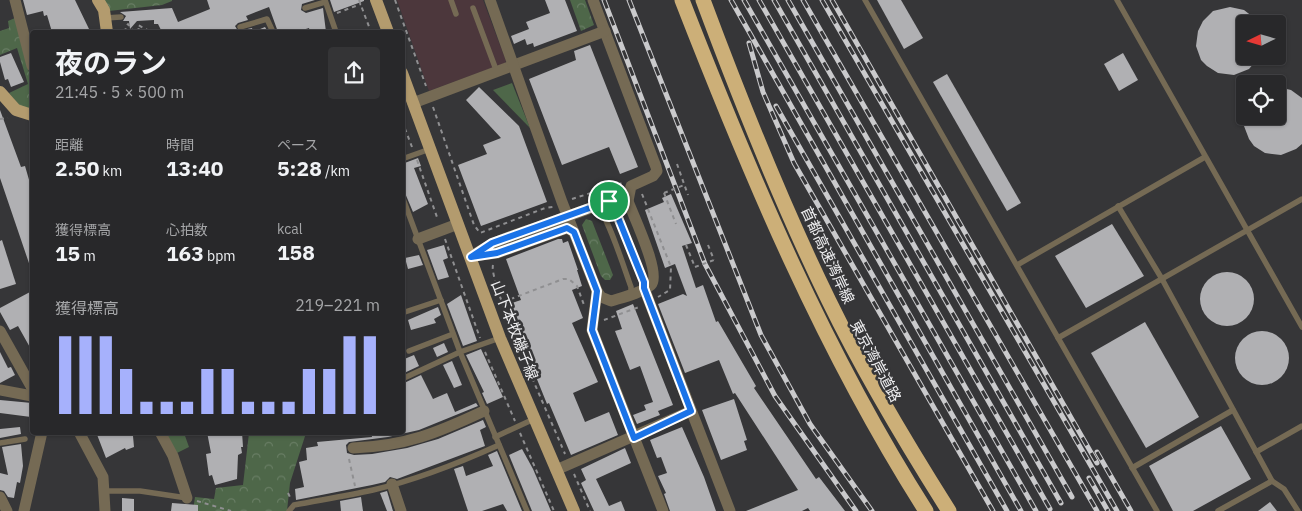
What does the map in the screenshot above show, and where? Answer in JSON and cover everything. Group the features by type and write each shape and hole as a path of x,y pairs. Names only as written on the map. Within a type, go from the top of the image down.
{"highway":[{"path":"684,0 734,135 813,311 862,404 927,511"},
{"name":"東京湾岸道路","path":"699,0 784,216 829,311 888,420 944,511"},
{"name":"首都高速湾岸線","path":"703,0 732,78 789,215 829,301 905,441 949,511"}],"main road":[{"path":"98,0 105,18 107,30"},
{"path":"376,0 387,30"},
{"name":"山下本牧磯子線","path":"405,81 500,338 574,511"},
{"path":"0,92 16,110 30,114"}],"street":[{"path":"15,0 30,58"},
{"path":"490,0 574,232 597,291 606,301 631,294 652,284 655,272 628,201 631,186 653,176 657,171 593,0"},
{"path":"413,102 605,32"},
{"path":"471,257 492,243 609,201 622,197 628,201"},
{"path":"418,239 458,224"},
{"path":"471,257 497,253 567,228 574,232"},
{"path":"644,288 730,511"},
{"path":"597,291 592,330 663,511"},
{"path":"0,331 30,384"},
{"path":"0,390 30,396"},
{"path":"353,448 399,444 417,440 484,411"},
{"path":"556,470 634,438 691,411"},
{"path":"24,511 40,435"},
{"path":"81,435 98,465 105,491 105,511"},
{"path":"162,435 174,456 187,498"},
{"path":"392,484 401,511"},
{"path":"0,497 7,511"}],"lane":[{"path":"451,0 456,14"},
{"path":"866,0 1157,511"},
{"path":"1117,0 1302,327"},
{"path":"305,8 325,1 335,30"},
{"path":"473,8 495,67"},
{"path":"105,18 121,17"},
{"path":"240,26 267,19 272,30"},
{"path":"405,158 430,149"},
{"path":"1017,265 1205,156"},
{"path":"1058,338 1302,199"},
{"path":"609,201 613,205 644,288"},
{"path":"405,204 473,390 527,511"},
{"path":"597,206 609,230 631,287 631,294"},
{"path":"1118,206 1162,279 1272,481 1284,489 1298,511"},
{"path":"405,312 441,300"},
{"path":"409,351 453,334"},
{"path":"405,378 432,368 460,352 500,338"},
{"path":"1132,468 1233,410"},
{"path":"495,436 534,419"},
{"path":"1256,452 1302,426"},
{"path":"0,443 25,438"},
{"path":"289,511 294,506 392,484 462,462 499,445"},
{"path":"1218,511 1272,481"},
{"path":"105,491 140,491 187,498"}],"path":[{"path":"359,0 370,30"},
{"path":"395,0 427,91"},
{"path":"333,14 360,4"},
{"path":"126,30 125,28 128,24 132,30"},
{"path":"139,30 138,25 147,30"},
{"path":"432,102 474,225 480,233 556,205"},
{"path":"0,119 5,118"},
{"path":"405,129 440,226"},
{"path":"677,164 688,195"},
{"path":"569,200 630,180"},
{"path":"676,224 664,193 684,185"},
{"path":"639,187 672,267 670,290 654,300"},
{"path":"443,236 482,343"},
{"path":"661,240 666,238"},
{"path":"686,245 695,267 714,260 708,245"},
{"path":"493,265 494,278 503,302 590,511"},
{"path":"503,302 563,280 569,280 577,286 587,313"},
{"path":"598,319 604,320 639,306 643,312"},
{"path":"483,346 517,425"},
{"path":"519,429 554,511"},
{"path":"353,448 347,450 357,493"},
{"path":"187,498 230,511"}],"shaded area":[{"path":"397,0 483,0 506,61 505,63 429,91"}],"green space":[{"path":"104,0 172,1 162,5 109,11"},
{"path":"570,0 585,0 594,25 581,31"},
{"path":"15,18 30,76 30,108 20,106 9,93 28,84 17,48 0,55 0,31 9,28 8,21"},
{"path":"512,83 530,128 493,90"},
{"path":"586,219 592,221 613,275 610,280 605,280 601,276 582,225"},
{"path":"164,435 185,435 189,447 175,454"},
{"path":"249,435 305,435 290,483 287,511 193,511 195,497 214,499 216,488 243,485"}],"building":[{"path":"23,0 75,0 89,29 51,30 47,15 44,16 43,11 27,15"},
{"path":"207,0 315,0 302,4 301,10 306,13 323,8 326,30 310,30 309,28 302,30 277,30 269,7 246,16 248,20 235,26 237,30 161,30 158,24 154,24 154,20 137,21 130,29 129,21 123,21 126,16 120,12 172,8 178,22 210,9"},
{"path":"330,0 364,0 364,1 334,12"},
{"path":"545,0 565,0 577,31 534,47 533,43 527,45 525,39 514,44 511,36 529,29 526,22 550,13"},
{"path":"877,0 901,0 923,38 904,49"},
{"path":"1230,7 1244,10 1250,15 1236,15 1236,65 1252,65 1249,69 1234,75 1218,73 1201,60 1196,46 1198,31 1203,21 1213,11"},
{"path":"590,45 638,167 620,174 609,147 562,165 529,79 576,60 574,51"},
{"path":"11,53 24,82 11,87 8,79 5,80 0,57"},
{"path":"1123,53 1138,80 1119,91 1104,64"},
{"path":"947,74 1021,203 1007,211 933,82"},
{"path":"479,87 519,126 547,202 481,226 458,165 487,154 483,145 501,138 466,100"},
{"path":"1286,89 1302,98 1302,144 1296,149 1281,155 1265,153 1254,146 1244,126 1286,125"},
{"path":"0,110 21,167 25,166 30,183 30,266 0,178"},
{"path":"418,158 421,166 414,168 428,204 413,212 405,193 405,163"},
{"path":"671,194 692,243 682,246 696,288 703,285 716,322 718,321 756,386 754,388 816,479 819,477 845,511 810,511 808,508 802,511 746,511 798,490 735,393 733,394 719,360 685,373 658,304 683,294 687,296 675,264 665,268 645,210 664,202 662,198"},
{"path":"1112,224 1144,276 1086,308 1055,256"},
{"path":"562,239 563,243 568,241 578,270 582,286 572,290 583,318 572,323 598,382 573,393 585,422 609,412 618,435 571,455 549,403 547,404 509,310 512,303 521,300 506,259"},
{"path":"2,240 16,284 0,289 0,241"},
{"path":"444,245 448,258 443,260 449,277 438,280 427,250"},
{"path":"419,255 423,265 408,269 405,258"},
{"path":"1227,272 1237,274 1246,280 1252,289 1254,299 1252,309 1246,318 1237,324 1227,326 1217,324 1208,318 1202,309 1200,299 1202,289 1208,280 1217,274"},
{"path":"30,292 30,347 18,326 10,330 0,312 0,308"},
{"path":"461,295 477,341 463,346 447,304"},
{"path":"633,304 673,405 658,411 660,415 637,424 633,415 646,410 644,405 653,402 640,366 630,370 615,331 622,329 616,311"},
{"path":"438,307 441,315 434,319 436,323 411,330 408,320"},
{"path":"1145,322 1199,417 1146,448 1091,353"},
{"path":"1262,331 1272,333 1281,339 1287,348 1289,358 1287,368 1281,377 1272,383 1262,385 1252,383 1243,377 1237,368 1235,358 1237,348 1243,339 1252,333"},
{"path":"444,343 448,352 437,357 433,348"},
{"path":"481,349 503,397 487,404 482,393 484,392 466,355"},
{"path":"0,352 8,368 11,367 15,375 0,383"},
{"path":"414,355 419,366 405,373 405,359"},
{"path":"452,361 462,385 454,388 443,365"},
{"path":"421,375 433,399 447,393 455,412 476,403 478,406 419,430 405,433 405,383"},
{"path":"734,399 747,440 744,441 747,450 721,460 702,410"},
{"path":"0,400 30,403 30,417 0,413"},
{"path":"483,420 486,427 480,430 485,446 397,479 390,477 385,482 296,500 295,489 304,487 299,462 307,460 306,448 318,446 317,442 372,437 372,435 397,435 349,442 346,445 347,453 354,455 372,454 407,448 438,439"},
{"path":"1221,426 1251,479 1193,511 1173,511 1149,466"},
{"path":"20,427 21,434 0,438 0,429"},
{"path":"682,427 704,477 716,511 670,511 664,494 666,493 658,476 667,473 661,457 657,458 650,440"},
{"path":"97,435 132,435 134,447 126,450 125,448 106,458"},
{"path":"208,435 242,435 243,447 241,447 242,453 238,455 237,479 215,485 212,475 209,476 206,454 211,453"},
{"path":"21,444 23,466 20,483 17,482 14,498 8,497 4,491 0,490 0,473 8,475 2,447"},
{"path":"625,448 631,463 596,479 609,506 621,501 625,511 594,511 581,483 586,480 581,469"},
{"path":"522,449 551,511 532,511 509,455"},
{"path":"497,451 522,511 507,511 503,504 482,511 468,511 454,469 463,466 466,476 493,466 488,455"},
{"path":"387,491 393,511 387,511 380,493"},
{"path":"361,497 363,511 341,511 340,501"},
{"path":"122,498 134,499 134,511 122,511"},
{"path":"1270,502 1277,511 1258,511"},
{"path":"172,503 198,505 198,511 171,511"}],"railway":[{"path":"604,0 705,264 775,396 856,511"},
{"path":"629,0 761,335 810,424 872,511"},
{"path":"731,0 1021,511"},
{"path":"744,0 1036,511"},
{"path":"759,0 1050,509"},
{"path":"774,0 1061,503"},
{"path":"788,0 1072,497"},
{"path":"803,0 1097,511"},
{"path":"822,0 1117,511"},
{"path":"832,0 1097,463"},
{"path":"749,43 763,92 794,163 993,511"},
{"path":"776,106 1007,511"},
{"path":"1097,452 1131,511"},
{"path":"1089,478 1108,511"}],"route":[{"path":"609,201 613,205 644,282 644,288 691,411 634,438 592,330 597,291 571,228 497,253 471,257 492,243 609,201"}]}
